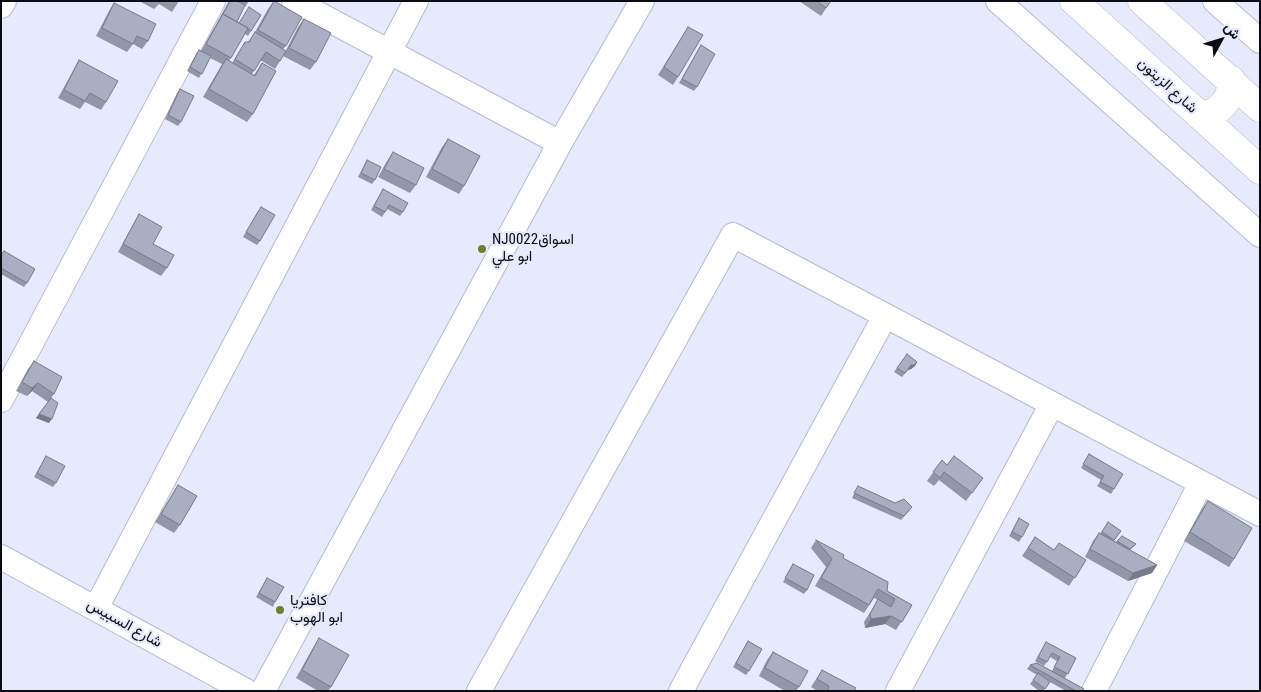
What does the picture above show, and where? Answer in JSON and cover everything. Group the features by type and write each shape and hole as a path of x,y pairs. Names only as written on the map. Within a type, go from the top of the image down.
{"main road":[{"name":"شارع الزيتون","path":"1074,1 1260,170"},
{"path":"1142,1 1260,108"},
{"path":"1199,114 1208,114 1216,111 1223,105 1231,89 1231,80"}],"street":[{"path":"1,6 4,1"},
{"path":"1,400 213,1"},
{"path":"294,1 560,143"},
{"path":"96,608 416,1"},
{"path":"263,691 560,143 642,1"},
{"path":"998,1 1260,235"},
{"path":"1215,1 1260,41"},
{"path":"478,691 733,235 1260,514"},
{"path":"681,691 885,316"},
{"path":"898,691 1052,404"},
{"path":"1094,691 1201,483"},
{"name":"شارع السبيس","path":"1,556 246,691"}],"building":[{"path":"230,1 237,1 245,5 237,22 223,14"},
{"path":"274,1 302,17 286,46 258,30"},
{"path":"817,1 831,1 826,8"},
{"path":"114,3 156,24 148,41 137,36 133,44 102,28"},
{"path":"249,7 261,15 251,31 239,23"},
{"path":"223,14 248,28 231,58 206,44"},
{"path":"304,19 331,33 316,62 289,48"},
{"path":"688,27 703,35 678,77 664,67"},
{"path":"255,32 286,51 280,61 266,52 254,71 235,59 245,42 249,42"},
{"path":"701,45 715,54 697,87 682,79"},
{"path":"199,50 211,56 202,74 190,67"},
{"path":"226,59 255,76 262,63 276,71 253,114 209,89"},
{"path":"79,60 118,81 106,102 90,93 85,101 64,90"},
{"path":"180,89 194,96 181,122 168,115"},
{"path":"448,139 480,156 464,186 432,169"},
{"path":"393,152 424,168 416,185 384,169"},
{"path":"367,160 381,167 375,180 361,173"},
{"path":"383,189 408,203 403,212 389,205 385,212 374,206"},
{"path":"261,207 275,215 260,241 246,232"},
{"path":"139,214 162,227 153,244 174,255 167,268 123,244"},
{"path":"4,251 35,269 27,283 1,268 1,255"},
{"path":"907,354 917,362 911,365 905,373 897,368"},
{"path":"34,361 62,377 54,394 38,383 32,388 22,382"},
{"path":"51,398 58,403 52,419 39,414"},
{"path":"1089,454 1123,474 1114,489 1100,482 1104,476 1083,464"},
{"path":"46,456 65,466 56,483 37,473"},
{"path":"954,456 983,478 972,493 944,472 940,478 933,472 942,460 947,465"},
{"path":"178,485 197,496 180,525 161,514"},
{"path":"858,486 895,503 904,499 912,507 904,516 854,493"},
{"path":"1208,501 1252,528 1234,559 1190,532"},
{"path":"1019,518 1029,524 1022,537 1012,532"},
{"path":"1108,522 1121,531 1114,540 1102,532"},
{"path":"1099,533 1157,565 1133,573 1090,549"},
{"path":"1122,536 1136,544 1130,549 1117,541"},
{"path":"1035,537 1054,550 1059,543 1086,560 1075,578 1028,548"},
{"path":"816,540 844,555 843,558 888,582 887,591 912,605 902,622 891,616 871,619 870,614 878,599 891,607 895,599 878,589 869,605 821,578 832,559"},
{"path":"793,564 814,575 807,590 785,578"},
{"path":"267,578 284,587 275,602 259,593"},
{"path":"319,638 349,655 331,687 302,670"},
{"path":"748,641 762,649 749,671 736,663"},
{"path":"1046,642 1076,658 1068,674 1054,667 1060,657 1052,653 1047,662 1038,657"},
{"path":"773,652 808,671 799,687 765,668"},
{"path":"1037,663 1084,689 1083,691 1076,691 1030,665"},
{"path":"822,670 856,688 854,691 828,691 829,686 817,679"},
{"path":"1038,673 1050,682 1045,689 1033,680"}],"place":[{"name":"NJ0022اسواق ابو علي","path":"482,249"},
{"name":"كافتريا ابو الهوب","path":"280,610"}]}
